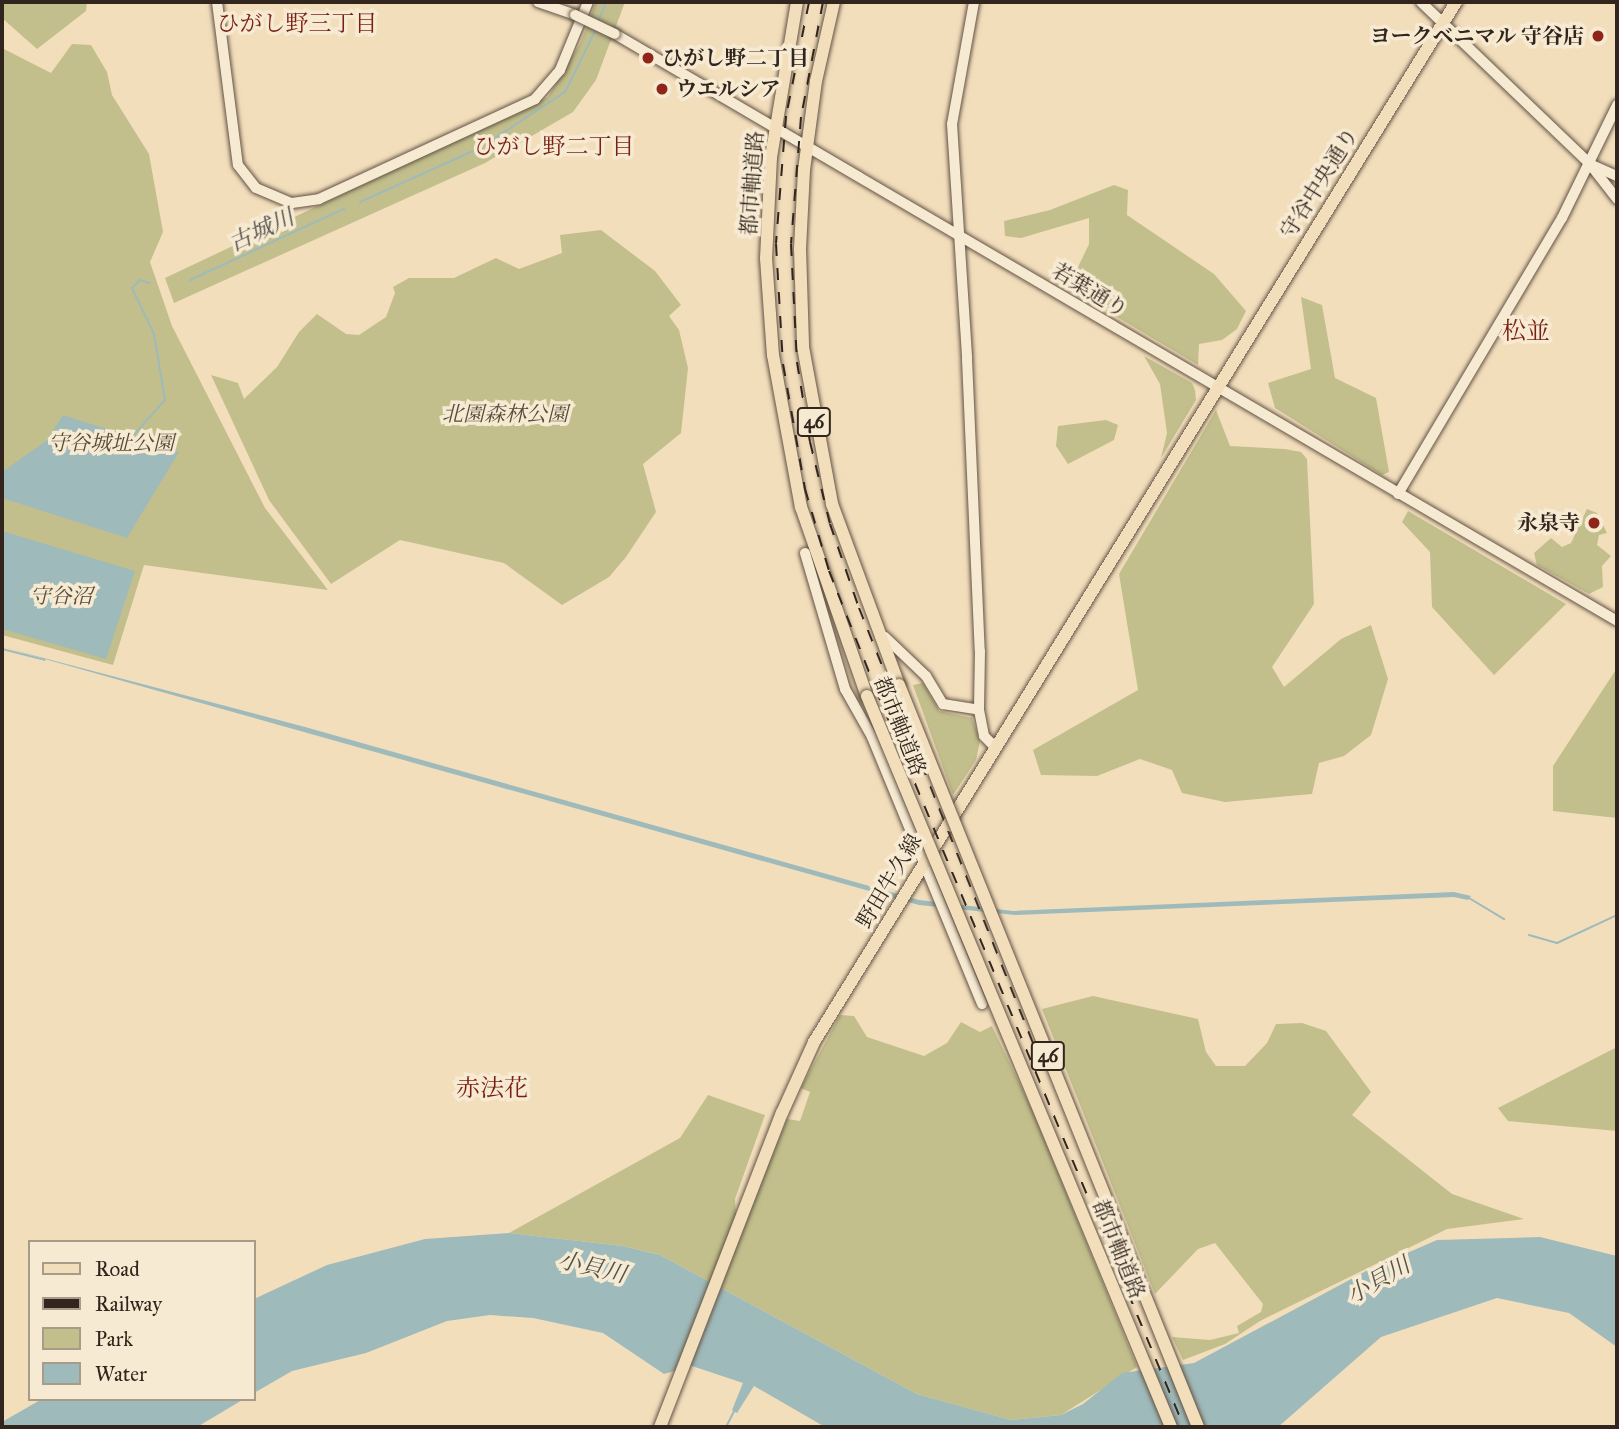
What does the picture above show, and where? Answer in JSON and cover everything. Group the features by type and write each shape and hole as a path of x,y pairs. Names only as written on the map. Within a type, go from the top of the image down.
{"main road":[{"name":"都市軸道路","path":"796,2 775,126 766,258 782,412 819,568 867,696 1171,1427"},
{"name":"都市軸道路","path":"834,2 806,146 800,249 803,346 820,452 863,594 1198,1427"},
{"name":"守谷中央通り","path":"1215,386 1456,2"},
{"name":"野田牛久線","path":"660,1427 809,1052 1215,386"}],"street":[{"path":"218,2 237,164 256,188 292,203 319,199 535,99 561,70 588,2"},
{"name":"若葉通り","path":"538,2 575,15 615,34 1617,621"},
{"path":"974,2 952,124 961,236 980,651 979,710 984,736 995,746"},
{"path":"1421,2 1589,163 1617,199"},
{"path":"1398,494 1589,163 1617,105"},
{"path":"1589,163 1617,176"},
{"path":"805,553 845,689 872,737 982,1004"},
{"path":"863,594 888,645 914,664 943,704 979,710"},
{"path":"897,680 898,668 914,664"}],"green space":[{"path":"2,2 87,2 86,11 37,49 2,18"},
{"path":"596,2 625,2 596,80 573,112 485,163 174,303 165,278 548,97 581,42"},
{"name":"守谷城址公園","path":"72,44 91,45 107,72 112,95 149,154 163,232 150,262 172,326 265,508 328,590 144,565 113,665 2,635 2,48 51,73"},
{"path":"1114,185 1128,190 1127,215 1214,274 1246,311 1237,329 1222,340 1199,344 1198,365 1068,288 1089,244 1089,218 1021,238 1005,236 1004,221 1050,210"},
{"name":"北園森林公園","path":"601,230 655,271 681,305 669,316 679,330 688,368 681,433 643,464 656,512 626,557 609,577 562,605 504,563 400,540 331,584 269,500 211,375 238,383 244,399 277,367 299,332 317,314 346,334 359,335 386,317 395,293 393,287 409,278 454,278 496,258 519,269 562,253 560,235"},
{"path":"1301,297 1322,305 1335,378 1376,398 1389,472 1382,475 1275,408 1268,383 1311,369"},
{"path":"1144,356 1192,383 1195,390 1196,400 1161,458 1167,433 1160,384"},
{"path":"1216,410 1230,446 1285,449 1301,452 1307,459 1314,604 1272,667 1284,687 1341,639 1371,625 1388,679 1371,735 1344,756 1319,763 1312,794 1225,802 1182,793 1172,770 1140,759 1097,776 1041,775 1033,750 1138,690 1119,574"},
{"path":"1106,420 1118,425 1114,440 1068,464 1056,446 1058,426"},
{"path":"1587,509 1597,513 1607,533 1599,535 1597,545 1611,556 1602,566 1603,587 1589,594 1537,565 1534,553 1551,538 1562,547 1571,543"},
{"path":"1408,511 1566,604 1494,675 1432,607 1430,552 1402,522"},
{"path":"1617,668 1617,818 1553,811 1553,766"},
{"path":"923,683 939,711 972,718 980,741 976,760 953,795 913,685"},
{"path":"1093,996 1198,1019 1206,1052 1216,1066 1245,1066 1267,1043 1276,1024 1302,1023 1326,1031 1371,1092 1352,1115 1452,1194 1524,1219 1447,1229 1260,1321 1225,1344 1183,1360 1172,1337 1210,1340 1239,1333 1237,1326 1261,1312 1263,1304 1215,1243 1198,1249 1155,1294 1042,1009"},
{"path":"840,1015 854,1016 867,1037 924,1056 947,1043 961,1022 980,1032 992,1026 1033,1112 1137,1367 1061,1415 1011,1420 917,1394 660,1255 623,1246 509,1233 680,1138 708,1095 765,1115 735,1199 736,1216 745,1220 787,1119 800,1121 810,1092 801,1088"},
{"path":"1617,1047 1617,1131 1508,1121 1498,1108"}],"water":[{"path":"63,415 179,452 127,538 2,498 2,472 46,441"},
{"name":"守谷沼","path":"2,531 135,571 106,659 2,629"},
{"path":"2,647 305,727 919,900 1013,911 1454,892 1471,896 1468,900 1454,897 1015,915 919,905"},
{"name":"小貝川","path":"509,1233 623,1246 660,1255 917,1394 1011,1420 1061,1415 1083,1404 1122,1373 1194,1363 1368,1270 1437,1240 1540,1237 1617,1256 1617,1347 1569,1313 1497,1298 1381,1337 1278,1427 825,1427 754,1386 737,1413 732,1410 743,1383 692,1366 664,1374 603,1333 533,1318 490,1315 447,1321 366,1353 292,1371 256,1392 256,1298 327,1265 425,1239"},
{"path":"39,1401 241,1401 197,1427 2,1427 2,1422"}],"waterway":[{"name":"古城川","path":"599,20 606,2"},
{"name":"古城川","path":"489,142 565,92 596,29"},
{"name":"古城川","path":"360,202 473,151"},
{"name":"古城川","path":"190,280 344,209"},
{"name":"古城川","path":"132,437 165,400 154,334 132,288 140,280 150,283"},
{"path":"2,649 45,660"},
{"path":"1469,898 1504,919"},
{"path":"1529,935 1557,943 1617,915"},
{"path":"726,1427 735,1409"}],"railway":[{"path":"809,2 786,116 776,244 783,364 805,489 829,571 878,695 1184,1427"},
{"path":"823,2 801,117 791,244 797,362 810,442 830,524 859,608 1034,1045"}],"place":[{"name":"ヨークベニマル 守谷店","path":"1598,36"},
{"name":"ひがし野二丁目","path":"648,58"},
{"name":"ウエルシア","path":"662,89"},
{"name":"永泉寺","path":"1594,523"}],"district":[{"name":"ひがし野三丁目","path":"297,23"},
{"name":"ひがし野二丁目","path":"554,146"},
{"name":"松並","path":"1526,332"},
{"name":"赤法花","path":"492,1089"}]}
